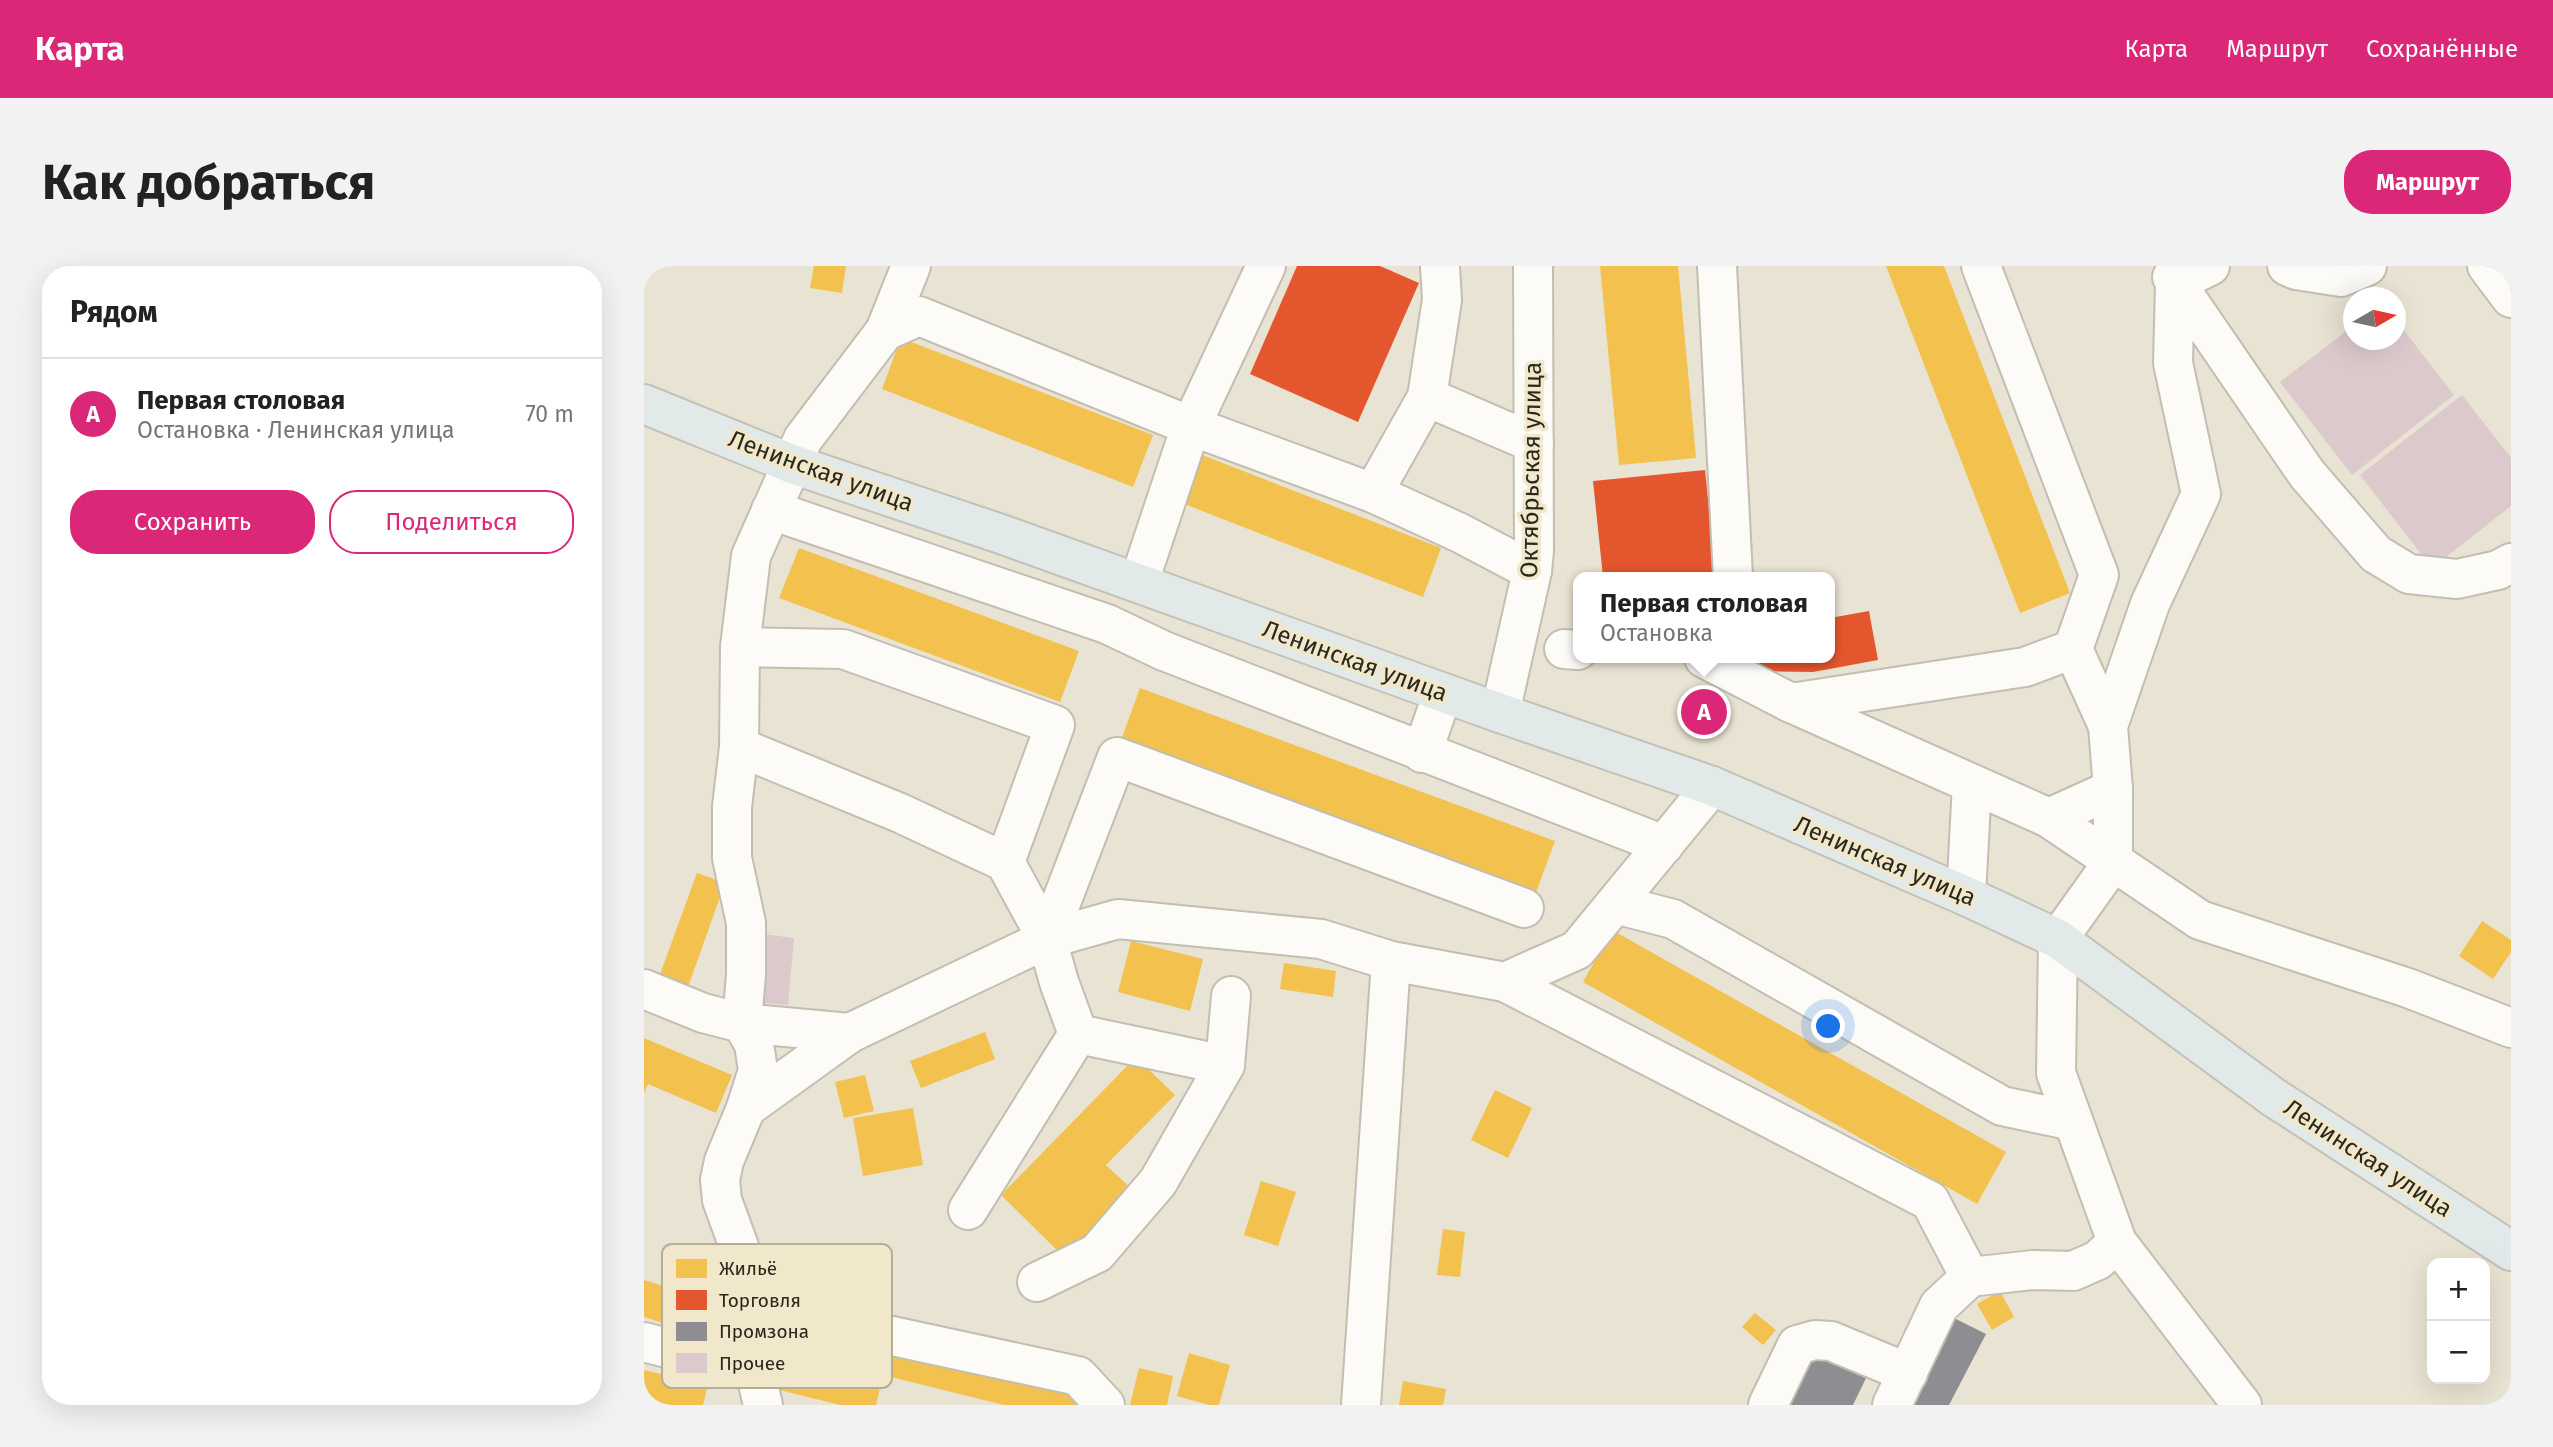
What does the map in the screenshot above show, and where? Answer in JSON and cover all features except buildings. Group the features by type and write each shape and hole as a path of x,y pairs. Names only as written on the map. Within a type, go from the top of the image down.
{"main road":[{"name":"Ленинская улица","path":"644,404 792,464 1001,534 1712,786 1966,896 2058,939 2273,1097 2511,1251"}],"street":[{"path":"738,1244 722,1200 720,1180 724,1161 758,1070 754,1044 742,1023 746,923 732,858 732,807 739,747 740,647 751,556 803,439 885,331 911,266"},
{"path":"1145,564 1191,426 1266,266"},
{"path":"1373,493 1427,397 1442,300 1440,266"},
{"name":"Октябрьская улица","path":"1500,713 1532,571 1533,266"},
{"path":"1717,266 1733,572"},
{"path":"1981,266 2099,575 2073,649 2108,726 2113,789 2113,862 2058,939 2056,1073 2118,1242 2242,1405"},
{"path":"2169,274 2210,266"},
{"path":"2287,266 2296,270 2341,277 2367,266"},
{"path":"2487,266 2511,299"},
{"path":"2108,726 2150,604 2201,494 2173,363 2169,274"},
{"path":"2169,274 2308,474 2376,554 2409,574 2457,579 2498,570 2511,563"},
{"path":"885,331 919,316 1191,426 1373,493 1460,533 1532,571"},
{"path":"1427,397 1534,443"},
{"path":"771,510 1107,624 1164,652 1664,845"},
{"path":"740,647 844,649 1055,725 1005,862"},
{"path":"1791,703 2025,667 2073,649"},
{"path":"1714,663 1791,703 2049,818 2200,920 2408,988 2511,1028"},
{"path":"1422,753 1443,692"},
{"path":"739,747 900,813 1005,862 1047,939 1078,1034"},
{"path":"1047,939 1116,757 1524,908"},
{"path":"1966,896 1972,784"},
{"path":"1505,982 1577,950 1712,786"},
{"path":"2049,818 2113,789"},
{"path":"1615,904 1673,919 2002,1106 2073,1121"},
{"path":"746,1108 850,1033 1047,939 1118,919 1321,939 1391,961 1505,982 1930,1201 1970,1277"},
{"path":"1362,1405 1391,961"},
{"path":"644,989 703,1013 742,1023 850,1033"},
{"path":"1037,1282 1097,1253 1158,1182 1224,1065 1231,996"},
{"path":"1078,1034 1224,1065"},
{"path":"968,1210 1078,1034"},
{"path":"1768,1405 1797,1345 1815,1340 1831,1341 1900,1389 1939,1306 1970,1277 2033,1270 2073,1271 2098,1260 2118,1242"},
{"path":"892,1336 1078,1376 1105,1405"},
{"path":"644,1342 662,1349"}],"place":[{"name":"Первая столовая","path":"1704,712"}]}
